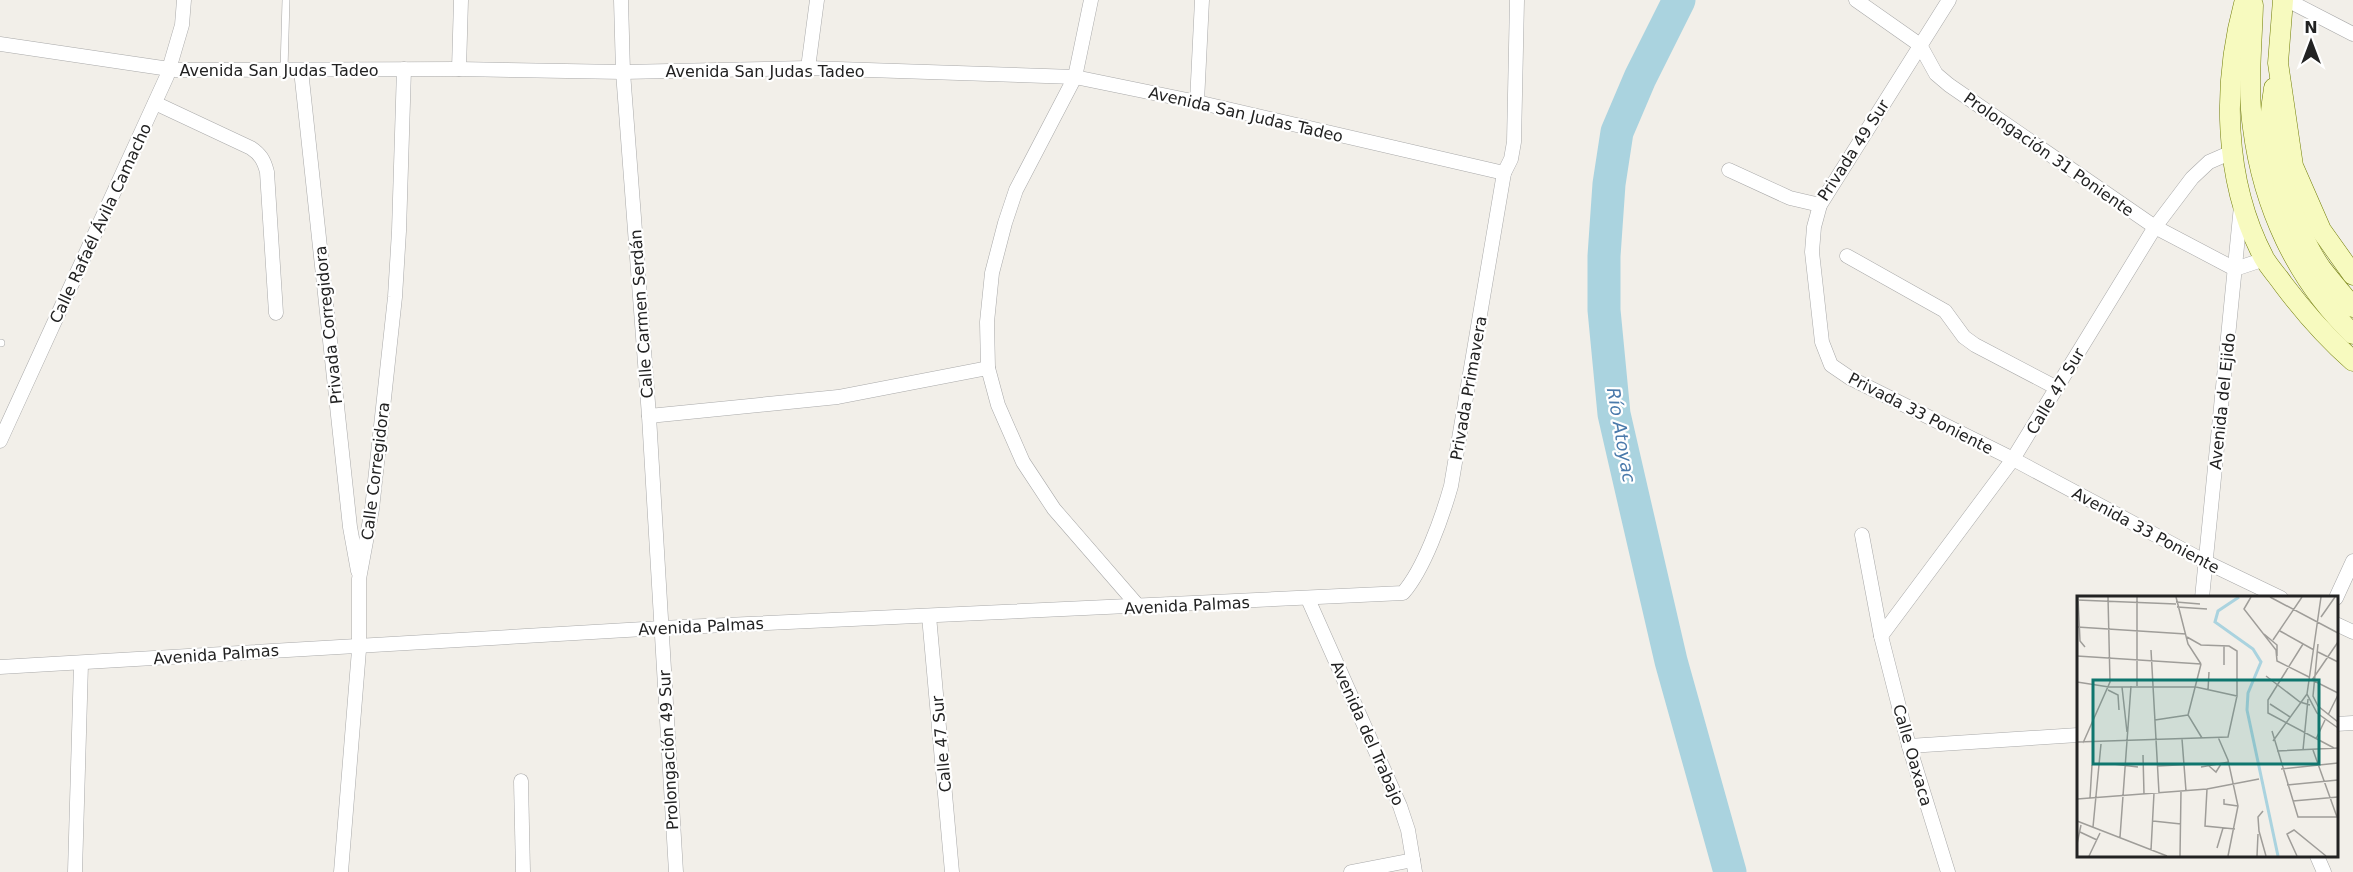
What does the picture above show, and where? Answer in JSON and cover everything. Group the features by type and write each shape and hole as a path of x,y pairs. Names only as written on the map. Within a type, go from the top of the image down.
{"main road":[{"path":"2245,0 2230,87 2232,152 2241,204 2265,259 2296,301 2353,362"},
{"path":"2253,0 2252,126 2261,177 2272,211 2290,250 2307,277 2341,322 2353,334"},
{"path":"2285,0 2271,117 2273,145 2290,201 2308,246 2320,267 2353,307"},
{"path":"2278,63 2293,166 2321,230 2353,275"}],"street":[{"name":"Calle Rafaél Ávila Camacho","path":"0,441 170,70 182,25 184,0"},
{"path":"459,69 461,0"},
{"name":"Calle Carmen Serdán","path":"621,0 623,72 649,416 661,628"},
{"path":"808,68 817,0"},
{"path":"1091,0 1075,76 1016,190 1005,223 992,273 987,322 988,368 998,405 1023,462 1054,509 1139,607"},
{"path":"1197,102 1202,0"},
{"path":"1504,173 1511,159 1514,142 1517,0"},
{"name":"Prolongación 31 Poniente","path":"1856,0 1920,45 1936,74 1949,85 2155,227 2235,269"},
{"name":"Privada 49 Sur","path":"1730,170 1790,198 1820,205 1949,0"},
{"path":"2285,0 2353,34"},
{"name":"Avenida San Judas Tadeo","path":"0,44 170,70 459,69 623,72 808,68 1075,76 1504,173"},
{"name":"Calle Corregidora","path":"340,872 359,644 359,579 372,509 395,297 404,69"},
{"name":"Privada Corregidora","path":"301,70 350,527 359,579"},
{"path":"155,103 250,147 259,153 265,162 276,313"},
{"name":"Calle 47 Sur","path":"1881,636 2013,459 2155,227 2192,178 2209,162 2232,152"},
{"name":"Privada Primavera","path":"1403,593 1414,581 1446,506 1451,486 1504,173"},
{"name":"Avenida del Ejido","path":"2202,596 2241,204"},
{"name":"Privada 33 Poniente","path":"1820,205 1814,227 1812,252 1822,342 1831,364 1850,378 2013,459"},
{"path":"1847,256 1945,311 1964,337 1975,345 2057,388"},
{"path":"2235,269 2265,259"},
{"path":"649,416 838,397 988,368"},
{"name":"Avenida 33 Poniente","path":"2013,459 2206,562 2279,596"},
{"name":"Calle Oaxaca","path":"1862,535 1881,636 1909,746 1948,872"},
{"path":"2336,596 2353,561"},
{"name":"Avenida Palmas","path":"0,667 81,664 359,644 661,628 1403,593"},
{"name":"Avenida del Trabajo","path":"1308,599 1400,806 1408,830 1414,866"},
{"name":"Calle 47 Sur","path":"929,615 952,872"},
{"path":"2338,624 2353,632"},
{"name":"Prolongación 49 Sur","path":"661,628 676,872"},
{"path":"75,872 81,664"},
{"path":"2338,724 2353,723"},
{"path":"1909,746 2077,735"},
{"path":"522,782 523,872"},
{"path":"2318,857 2324,872"},
{"path":"1351,872 1414,866"}],"lane":[{"path":"284,70 286,0"}],"waterway":[{"name":"Río Atoyac","path":"1679,0 1640,78 1617,132 1609,184 1604,256 1604,310 1614,414 1671,661 1730,872"}]}
